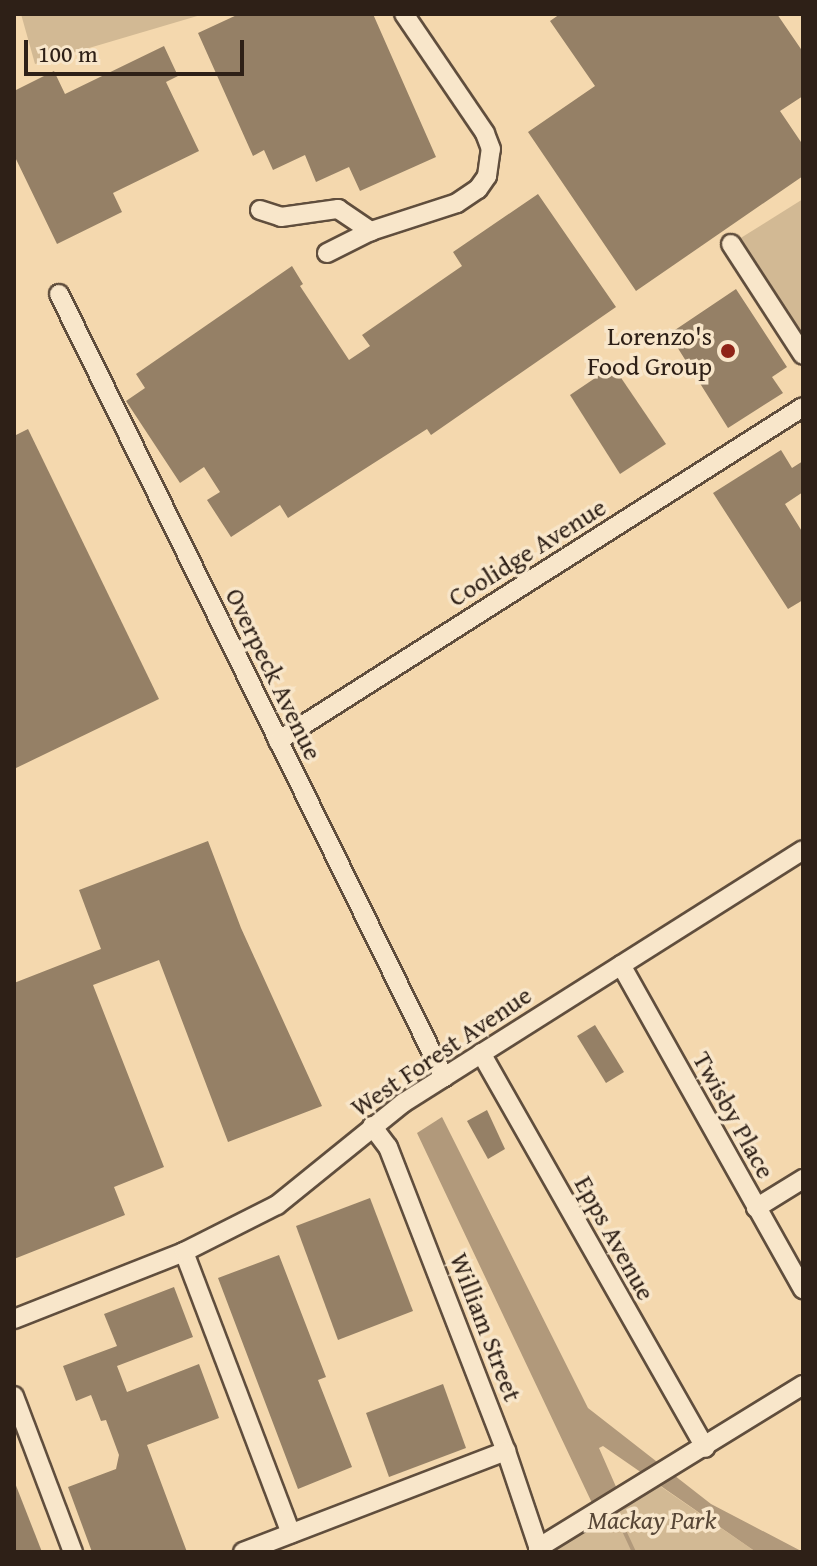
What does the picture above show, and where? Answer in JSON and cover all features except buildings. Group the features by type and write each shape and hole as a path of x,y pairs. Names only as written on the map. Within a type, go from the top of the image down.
{"street":[{"path":"327,253 371,231 464,200 483,182 491,158 485,133 404,14"},
{"path":"260,210 281,217 338,209 371,231"},
{"path":"731,244 803,355"},
{"name":"Overpeck Avenue","path":"59,294 278,741 437,1081"},
{"name":"Coolidge Avenue","path":"278,741 803,407"},
{"name":"West Forest Avenue","path":"14,1319 184,1252 290,1196 387,1114 803,850"},
{"name":"Twisby Place","path":"621,965 803,1289"},
{"name":"Epps Avenue","path":"481,1053 705,1448"},
{"name":"William Street","path":"372,1126 388,1147 506,1451 539,1550"},
{"path":"756,1208 803,1179"},
{"path":"184,1252 291,1533"},
{"path":"539,1550 803,1385"},
{"path":"14,1396 73,1552"},
{"path":"243,1552 506,1451"}],"green space":[{"path":"21,14 204,14 35,64"},
{"path":"803,199 803,355 731,244"},
{"name":"Mackay Park","path":"657,1484 756,1552 543,1552"}],"shaded area":[{"path":"442,1117 588,1408 711,1504 803,1552 756,1552 603,1446 599,1448 617,1489 592,1503 417,1133"}],"waterway":[{"path":"613,1507 634,1552"}],"place":[{"name":"Lorenzo's Food Group","path":"728,351"}]}
